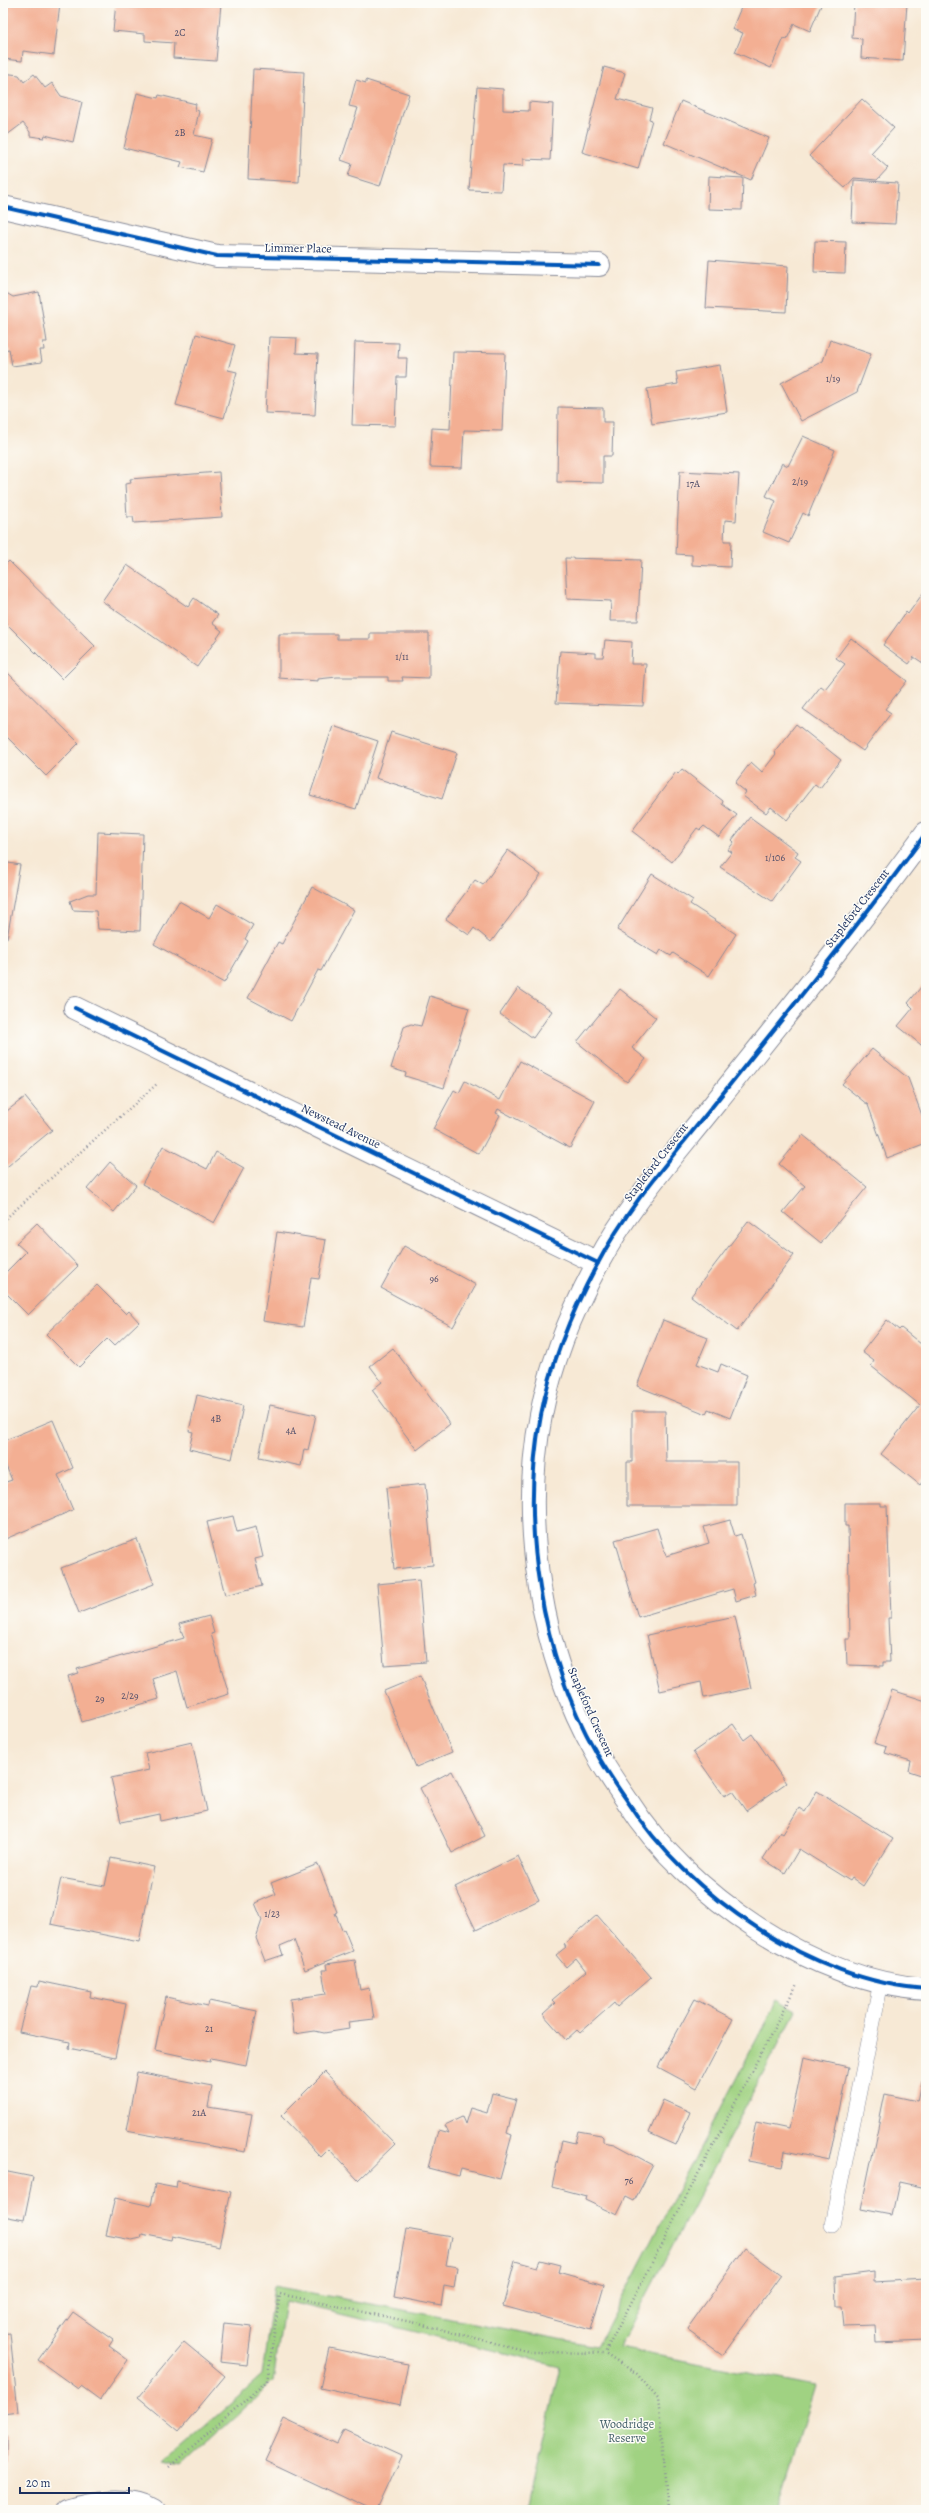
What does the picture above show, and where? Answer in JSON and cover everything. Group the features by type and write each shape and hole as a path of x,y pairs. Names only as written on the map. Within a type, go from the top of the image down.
{"street":[{"name":"Limmer Place","path":"3,207 217,256 599,265"},
{"name":"Stapleford Crescent","path":"926,833 876,900 633,1206 598,1263 562,1342 541,1415 534,1486 535,1553 546,1621 564,1684 595,1751 635,1813 678,1864 721,1902 770,1934 810,1957 846,1972 881,1982 926,1989"},
{"name":"Newstead Avenue","path":"75,1008 598,1263"},
{"path":"66,2510 84,2504 106,2502 147,2506 153,2510"}],"lane":[{"path":"832,2225 881,1982"}],"path":[{"path":"3,1221 184,1060"},
{"path":"605,2353 810,1957"},
{"path":"168,2468 266,2381 280,2294 411,2322 531,2352 605,2353 637,2374 658,2399 669,2510"}],"green space":[{"name":"Woodridge Reserve","path":"777,2000 796,2011 619,2348 815,2386 777,2510 527,2510 560,2366 285,2301 273,2382 181,2467 163,2463 262,2376 274,2286 597,2346"}],"building":[{"path":"3,3 60,3 54,55 23,51 22,61 3,59"},
{"path":"116,3 221,3 216,61 173,58 174,43 145,41 145,34 113,31"},
{"path":"743,3 822,3 810,31 794,24 787,39 784,38 771,68 735,52 743,33 732,29"},
{"path":"854,3 907,3 903,61 861,58 862,39 852,38"},
{"path":"604,67 625,73 617,99 652,108 649,119 652,120 638,169 582,152"},
{"path":"253,69 304,72 299,182 248,179"},
{"path":"3,73 19,75 24,82 34,74 45,88 52,83 61,96 82,102 73,142 45,135 44,138 30,136 30,132 23,123 3,138"},
{"path":"356,80 366,83 366,80 409,94 380,186 348,176 352,164 341,160 358,108 349,106"},
{"path":"477,87 503,89 503,110 529,111 529,102 553,104 550,160 523,159 523,166 503,165 501,191 469,190"},
{"path":"137,93 158,98 159,95 196,104 195,110 199,111 194,135 212,139 203,172 180,167 182,162 124,148"},
{"path":"862,99 894,128 871,153 888,168 877,180 854,178 845,188 809,156"},
{"path":"681,101 769,138 751,180 664,143"},
{"path":"709,176 743,178 742,210 708,209"},
{"path":"854,180 898,183 895,224 852,222"},
{"path":"815,241 846,242 845,273 814,272"},
{"path":"709,260 788,266 786,312 706,308"},
{"path":"3,291 13,297 39,292 47,342 43,342 44,350 40,350 42,362 12,366 9,349 3,350"},
{"path":"196,334 235,345 228,370 237,372 224,418 176,405"},
{"path":"269,337 297,338 296,353 318,354 315,415 265,413"},
{"path":"830,340 871,354 857,392 801,421 781,383 823,361"},
{"path":"355,342 399,343 398,358 407,358 406,377 397,377 395,426 352,425"},
{"path":"453,352 505,353 502,431 464,430 462,468 430,467 432,428 450,429"},
{"path":"720,365 727,412 652,424 647,389 678,384 676,372"},
{"path":"558,407 603,408 603,422 613,422 612,456 603,456 603,483 557,482"},
{"path":"803,436 835,450 808,516 803,513 789,543 763,532 776,501 766,496 782,463 788,466"},
{"path":"680,471 739,474 736,521 725,520 724,541 731,541 730,567 692,565 692,555 676,554"},
{"path":"219,472 222,517 134,523 133,517 127,517 125,484 131,483 130,479"},
{"path":"565,558 641,560 638,621 610,621 611,601 567,599"},
{"path":"9,561 95,646 62,679 3,620 3,567"},
{"path":"127,565 188,607 194,598 218,615 212,623 222,631 197,667 102,601"},
{"path":"926,589 926,665 914,657 909,664 883,645 906,612 908,614"},
{"path":"370,633 429,633 429,678 402,677 403,681 388,681 388,677 337,677 318,679 318,681 279,678 279,634 337,634 337,639 370,639"},
{"path":"851,638 907,681 885,709 891,713 863,751 803,709 821,686 825,689 845,664 836,658"},
{"path":"605,640 632,642 631,664 646,664 643,706 556,703 560,651 596,653 596,657 603,657"},
{"path":"3,668 79,743 46,776 3,733"},
{"path":"796,724 841,760 820,788 815,784 787,820 771,807 766,813 743,796 746,792 735,783 751,762 762,772 776,754 774,752"},
{"path":"333,726 378,741 356,809 310,795"},
{"path":"391,732 457,753 442,799 376,778"},
{"path":"682,769 723,801 722,804 737,815 719,837 704,826 700,830 697,828 672,862 632,831 676,772 678,774"},
{"path":"750,817 798,852 795,857 801,861 772,901 720,867 732,852 728,850 734,842 732,840"},
{"path":"98,832 143,834 140,931 98,929 96,911 73,910 70,901 88,894 96,894"},
{"path":"508,850 541,875 491,942 474,928 469,935 446,919 475,880 483,885"},
{"path":"3,862 20,865 7,938 3,938"},
{"path":"652,874 693,900 690,904 736,934 709,976 673,953 671,956 661,950 658,955 617,930"},
{"path":"312,887 354,910 321,971 318,970 291,1021 248,998 278,942 282,944"},
{"path":"179,901 209,918 217,904 253,925 245,939 248,941 224,983 154,944"},
{"path":"926,981 926,1049 898,1026 913,1008 908,1003"},
{"path":"518,988 552,1011 533,1038 500,1014"},
{"path":"620,989 656,1018 632,1048 646,1059 627,1082 577,1042"},
{"path":"430,996 469,1008 444,1088 405,1076 406,1073 391,1068 404,1027 411,1024 421,1026"},
{"path":"872,1049 908,1078 926,1126 926,1143 887,1158 868,1105 842,1084"},
{"path":"520,1061 595,1101 570,1148 498,1109 496,1113 500,1115 479,1154 433,1129 454,1090 459,1093 465,1081 500,1100"},
{"path":"25,1097 52,1130 3,1170 3,1114"},
{"path":"803,1135 867,1187 821,1243 783,1212 805,1186 779,1164"},
{"path":"163,1146 207,1169 216,1152 244,1168 214,1223 142,1184"},
{"path":"110,1162 136,1185 114,1212 87,1189"},
{"path":"748,1221 794,1255 737,1331 691,1296"},
{"path":"37,1223 78,1266 28,1315 3,1290 3,1275 26,1252 16,1243"},
{"path":"277,1232 326,1240 319,1279 311,1278 303,1327 263,1321"},
{"path":"404,1246 476,1285 453,1327 381,1288"},
{"path":"97,1285 126,1314 129,1311 139,1322 114,1346 107,1339 79,1367 46,1334"},
{"path":"663,1320 708,1338 697,1364 718,1372 721,1364 747,1375 730,1418 708,1409 706,1414 637,1386"},
{"path":"887,1320 899,1330 901,1328 926,1348 926,1477 920,1485 881,1454 920,1405 871,1366 874,1361 862,1352"},
{"path":"393,1348 450,1424 417,1450 372,1390 382,1382 370,1366"},
{"path":"197,1395 243,1406 232,1459 189,1449 193,1432 189,1431"},
{"path":"270,1405 316,1415 308,1450 304,1449 301,1466 259,1457"},
{"path":"632,1411 665,1411 666,1462 737,1462 737,1506 627,1506 627,1462 632,1462"},
{"path":"53,1420 73,1468 58,1475 73,1510 3,1540 3,1483 12,1480 3,1459 3,1441"},
{"path":"425,1484 433,1565 394,1569 386,1488"},
{"path":"845,1503 881,1503 881,1506 887,1506 891,1618 888,1618 890,1662 883,1662 883,1666 847,1665 846,1639 850,1639 848,1526 845,1526"},
{"path":"233,1516 237,1532 256,1527 263,1557 255,1559 262,1586 225,1595 207,1522"},
{"path":"730,1520 735,1536 741,1534 755,1582 753,1583 756,1595 736,1601 733,1589 638,1617 615,1540 657,1528 666,1556 709,1543 704,1527"},
{"path":"137,1539 154,1584 79,1613 61,1568"},
{"path":"419,1580 426,1662 384,1665 377,1584"},
{"path":"209,1616 214,1633 211,1634 229,1694 187,1707 177,1671 153,1679 159,1699 82,1722 68,1676 79,1673 77,1669 184,1638 179,1624"},
{"path":"735,1616 751,1688 704,1698 701,1682 660,1691 647,1635"},
{"path":"420,1676 452,1752 416,1767 384,1691"},
{"path":"892,1690 926,1701 924,1776 909,1771 911,1761 885,1753 887,1747 874,1743"},
{"path":"733,1724 744,1740 752,1734 786,1783 746,1811 732,1791 724,1796 693,1752"},
{"path":"192,1742 207,1811 160,1821 159,1814 121,1822 111,1778 149,1770 145,1753"},
{"path":"452,1771 485,1836 452,1853 420,1788"},
{"path":"817,1791 893,1839 863,1886 852,1878 850,1881 799,1849 785,1873 763,1859 780,1832 783,1834 799,1808 805,1812"},
{"path":"518,1856 539,1900 476,1930 455,1887"},
{"path":"111,1858 154,1867 139,1942 51,1924 61,1878 105,1886"},
{"path":"318,1864 337,1912 335,1913 342,1930 344,1929 353,1951 305,1970 294,1940 280,1946 283,1955 265,1961 256,1938 262,1920 255,1903 276,1894 271,1883"},
{"path":"597,1915 651,1977 617,2007 614,2003 580,2033 577,2030 566,2040 543,2014 555,2003 552,2000 586,1971 576,1958 566,1967 556,1955 566,1947 564,1944"},
{"path":"355,1960 360,1990 369,1988 374,2019 348,2022 349,2029 324,2033 315,2031 294,2034 290,1999 326,1994 322,1970 327,1970 326,1964"},
{"path":"39,1981 91,1992 90,1997 126,2004 115,2058 69,2048 70,2042 19,2032 31,1986 38,1987"},
{"path":"166,1997 208,2006 209,2001 257,2011 246,2065 211,2058 210,2062 155,2050"},
{"path":"695,1999 733,2019 697,2088 658,2067"},
{"path":"804,2057 848,2067 829,2160 785,2151 782,2167 748,2161 756,2122 789,2129"},
{"path":"137,2072 212,2086 208,2107 252,2114 245,2152 126,2131"},
{"path":"325,2072 395,2144 358,2180 329,2149 321,2157 281,2116"},
{"path":"921,2082 926,2083 926,2188 899,2182 892,2215 861,2209 885,2094 917,2101"},
{"path":"492,2093 516,2099 507,2133 512,2135 500,2179 461,2169 459,2176 428,2168 438,2130 449,2133 445,2125 462,2117 465,2124 470,2108 487,2113"},
{"path":"663,2100 690,2112 676,2145 649,2133"},
{"path":"578,2131 601,2135 603,2137 603,2142 614,2144 653,2165 634,2201 626,2197 617,2215 585,2200 586,2196 552,2187 562,2140 575,2143"},
{"path":"3,2171 33,2177 24,2220 3,2216"},
{"path":"177,2181 231,2192 219,2246 172,2236 171,2240 142,2234 141,2238 132,2240 106,2235 115,2198 151,2206 155,2184 176,2188"},
{"path":"406,2229 451,2237 446,2265 457,2267 454,2288 444,2286 441,2306 394,2297"},
{"path":"745,2248 781,2275 723,2355 687,2329"},
{"path":"540,2260 560,2265 558,2272 604,2285 591,2330 503,2306 515,2261 537,2267"},
{"path":"874,2272 874,2282 926,2279 926,2341 876,2343 875,2325 844,2326 842,2306 836,2306 835,2277"},
{"path":"73,2312 113,2340 109,2346 128,2360 100,2400 81,2386 78,2389 38,2360"},
{"path":"224,2323 252,2326 247,2365 220,2362"},
{"path":"10,2333 18,2412 3,2414 3,2334"},
{"path":"184,2342 225,2376 179,2431 138,2397"},
{"path":"329,2348 408,2364 400,2405 320,2388"},
{"path":"284,2419 337,2444 344,2430 401,2456 376,2510 371,2510 265,2460"},
{"path":"3,2436 6,2436 6,2463 3,2463"}],"cycle path":[{"path":"3,207 217,256 599,265"},
{"path":"926,833 822,969 653,1180 610,1241 580,1299 557,1356 545,1395 535,1457 533,1500 535,1544 540,1588 549,1632 561,1674 577,1714 607,1771 653,1836 684,1869 719,1900 757,1928 798,1951 840,1970 883,1983 926,1989"},
{"path":"75,1008 598,1263"}]}
